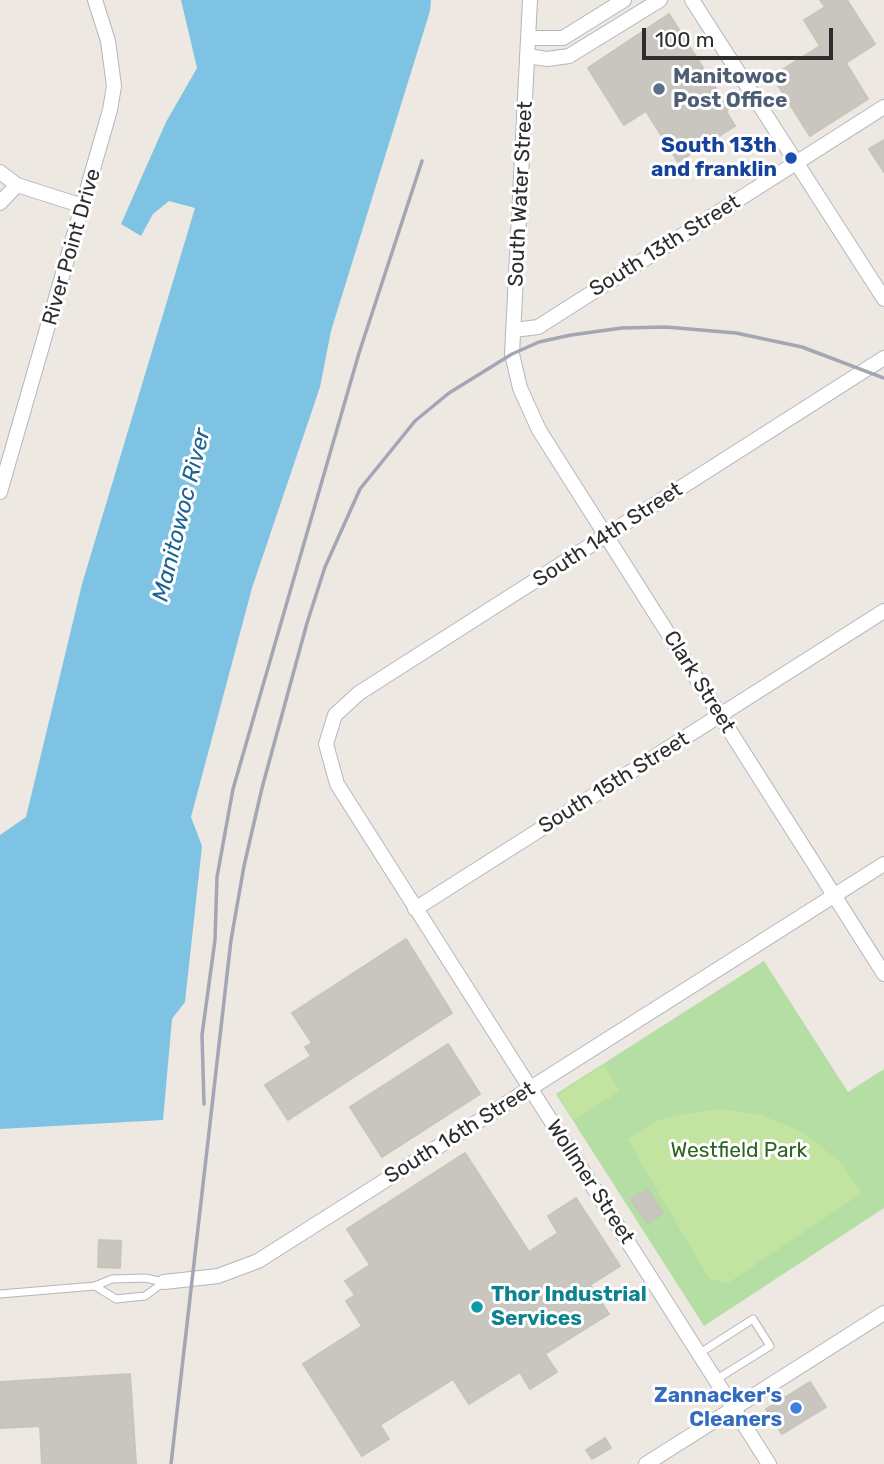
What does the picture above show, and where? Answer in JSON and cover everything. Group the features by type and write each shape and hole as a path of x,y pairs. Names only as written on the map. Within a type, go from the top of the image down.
{"street":[{"name":"River Point Drive","path":"0,492 6,456 110,110 114,86 108,41 95,0"},
{"name":"South Water Street","path":"520,388 512,354 530,0"},
{"path":"528,38 563,38 624,0"},
{"path":"527,56 547,59 569,56 660,0"},
{"path":"692,0 884,299"},
{"name":"South 13th Street","path":"514,330 538,327 884,107"},
{"path":"0,172 17,186 83,206"},
{"path":"0,203 17,186"},
{"name":"South 14th Street","path":"335,715 359,693 884,358"},
{"name":"Clark Street","path":"520,388 539,430 884,974"},
{"name":"South 15th Street","path":"415,909 884,611"},
{"name":"Wollmer Street","path":"335,715 326,744 337,784 769,1464"},
{"name":"South 16th Street","path":"164,1282 218,1276 258,1261 884,864"},
{"path":"646,1464 884,1313"}],"lane":[{"path":"609,9 620,25"},
{"name":"South 16th Street","path":"0,1294 95,1286 112,1279 145,1278 164,1282"},
{"path":"95,1286 116,1299 145,1296 164,1282"},
{"path":"700,1353 753,1318 770,1346 717,1379"}],"green space":[{"name":"Westfield Park","path":"764,961 848,1092 884,1069 884,1208 704,1326 556,1094"},
{"path":"604,1065 620,1091 574,1120 558,1095"},
{"path":"720,1109 761,1115 803,1132 842,1164 862,1193 728,1283 709,1278 627,1139 656,1121"}],"water":[{"name":"Manitowoc River","path":"181,0 431,0 430,11 331,331 320,387 252,588 191,817 202,846 185,1002 172,1019 163,1120 0,1129 0,835 26,817 82,584 195,208 169,201 153,214 141,236 121,224 166,122 197,68"}],"building":[{"path":"820,0 847,0 875,44 846,63 868,99 810,136 772,76 820,46 804,20 825,7"},
{"name":"Manitowoc Post Office","path":"669,14 729,109 726,111 735,126 678,162 646,111 624,125 588,68"},
{"path":"884,140 884,172 869,149"},
{"path":"406,939 452,1013 288,1120 265,1085 311,1056 305,1047 312,1043 292,1013"},
{"path":"448,1044 480,1094 382,1157 350,1107"},
{"name":"Thor Industrial Services","path":"465,1153 529,1252 558,1233 548,1216 576,1198 620,1266 590,1285 609,1314 545,1354 557,1372 530,1389 520,1372 469,1404 453,1379 380,1425 389,1439 362,1456 303,1364 362,1326 346,1301 355,1295 345,1281 370,1265 347,1229"},
{"path":"647,1189 663,1213 647,1223 631,1199"},
{"path":"99,1240 121,1241 120,1268 98,1267"},
{"path":"130,1374 136,1464 42,1464 40,1426 0,1428 0,1382"},
{"name":"Zannacker's Cleaners","path":"810,1382 826,1407 782,1434 766,1409"},
{"path":"605,1438 611,1448 592,1459 586,1450"}],"railway":[{"path":"204,1104 202,1035 215,940 217,877 233,789 359,353 422,161"},
{"path":"171,1464 231,940 244,866 262,788 307,623 325,567 360,489 415,421 449,393 512,354 539,342 571,335 622,328 666,327 736,333 802,347 884,378"}],"place":[{"name":"Manitowoc Post Office","path":"659,89"},
{"name":"South 13th and franklin","path":"791,158"},
{"name":"Thor Industrial Services","path":"477,1307"},
{"name":"Zannacker's Cleaners","path":"796,1408"}]}
